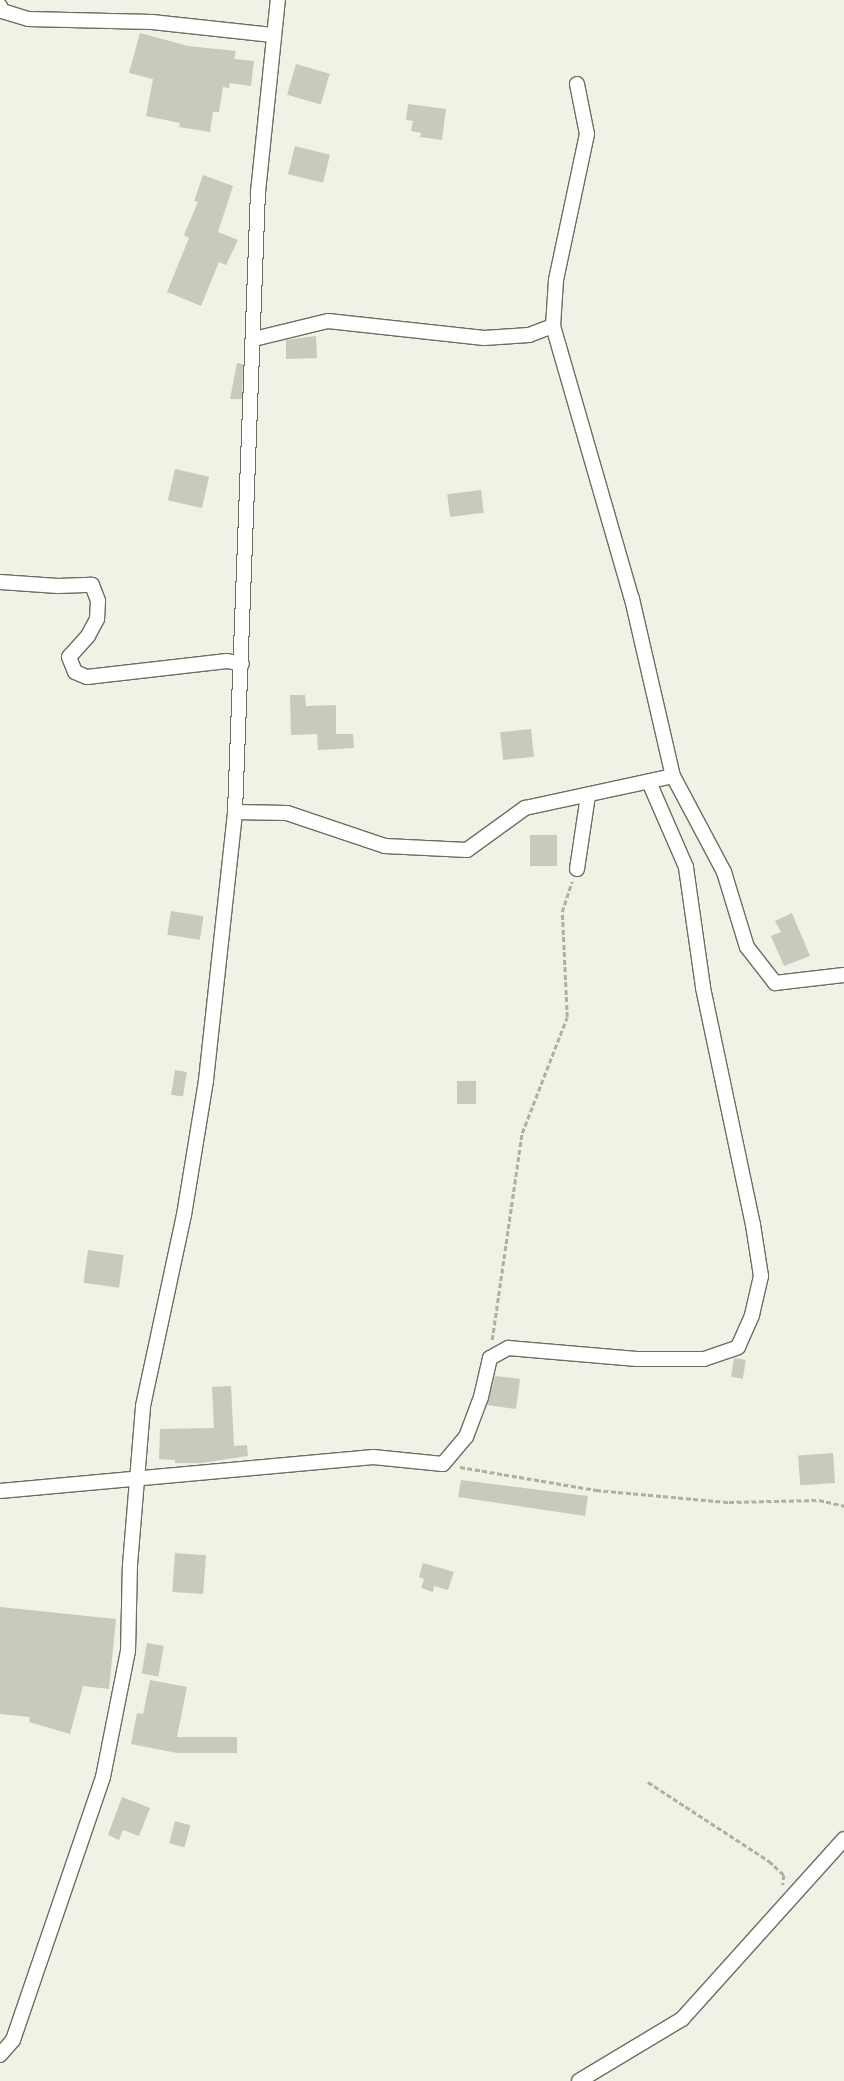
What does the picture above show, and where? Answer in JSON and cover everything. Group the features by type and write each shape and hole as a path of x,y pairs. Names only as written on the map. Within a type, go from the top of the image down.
{"street":[{"path":"0,2055 13,2040 103,1777 128,1651 136,1478 143,1406 184,1215 206,1080 235,812 242,664 258,192 272,35 278,0"},
{"path":"0,6 2,11 28,19 152,22 272,35"},
{"path":"577,84 586,134 556,280 553,326 632,599 673,776 724,872 747,947 775,983 844,975"},
{"path":"254,339 328,321 484,338 529,335 553,326"},
{"path":"0,582 58,586 92,584 98,601 97,619 88,636 69,657 74,672 87,677 227,661 242,664"},
{"path":"235,812 287,813 385,846 467,850 525,808 673,776"},
{"path":"0,1491 373,1457 443,1464 466,1437 481,1397 490,1358 508,1348 637,1359 704,1359 738,1347 752,1315 761,1276 745,1184 703,987 686,867 649,782"},
{"path":"576,869 588,795"},
{"path":"579,2081 682,2019 844,1839"}],"path":[{"path":"490,1358 522,1133 567,1017 562,912 576,869"},
{"path":"443,1464 596,1490 729,1502 819,1500 844,1506"},
{"path":"648,1782 769,1861 784,1875 782,1906"}],"building":[{"path":"140,33 188,46 236,51 234,59 254,61 251,86 230,83 229,88 223,87 219,112 213,112 210,132 179,127 180,123 146,116 153,79 129,73"},
{"path":"296,64 330,74 321,104 287,95"},
{"path":"408,104 446,109 442,140 420,137 421,133 411,131 413,121 406,120"},
{"path":"295,146 330,155 323,183 288,174"},
{"path":"203,175 233,186 218,232 238,240 226,265 219,262 201,306 167,292 189,238 184,235 198,202 194,201"},
{"path":"316,336 317,358 286,359 286,340"},
{"path":"237,363 243,364 242,399 230,399"},
{"path":"175,469 209,477 202,508 168,500"},
{"path":"481,490 484,513 450,517 447,494"},
{"path":"290,695 305,695 306,706 336,705 336,734 353,734 354,748 318,750 317,734 291,735"},
{"path":"531,729 534,757 503,760 500,732"},
{"path":"530,835 557,835 557,866 530,866"},
{"path":"171,911 204,916 200,940 167,935"},
{"path":"792,913 810,956 784,966 771,936 781,932 775,921"},
{"path":"175,1070 187,1072 183,1097 171,1095"},
{"path":"457,1081 476,1081 476,1104 457,1104"},
{"path":"88,1250 124,1255 119,1288 83,1283"},
{"path":"734,1358 746,1360 743,1379 731,1377"},
{"path":"495,1376 520,1379 516,1409 487,1405"},
{"path":"231,1386 234,1446 247,1445 248,1456 202,1463 175,1463 175,1460 159,1459 160,1429 214,1428 212,1387"},
{"path":"833,1453 835,1483 800,1485 798,1455"},
{"path":"461,1480 588,1496 585,1516 458,1497"},
{"path":"175,1553 206,1555 203,1594 172,1592"},
{"path":"423,1563 454,1572 448,1590 434,1586 433,1592 421,1588 424,1579 419,1577"},
{"path":"0,1607 116,1619 109,1689 83,1686 70,1734 29,1722 30,1717 0,1714"},
{"path":"147,1643 164,1646 158,1676 142,1674"},
{"path":"150,1680 187,1687 177,1737 237,1737 237,1753 177,1753 131,1744 137,1713 143,1714"},
{"path":"122,1797 150,1808 139,1836 123,1830 119,1840 108,1835"},
{"path":"175,1821 190,1825 185,1847 169,1843"}]}
